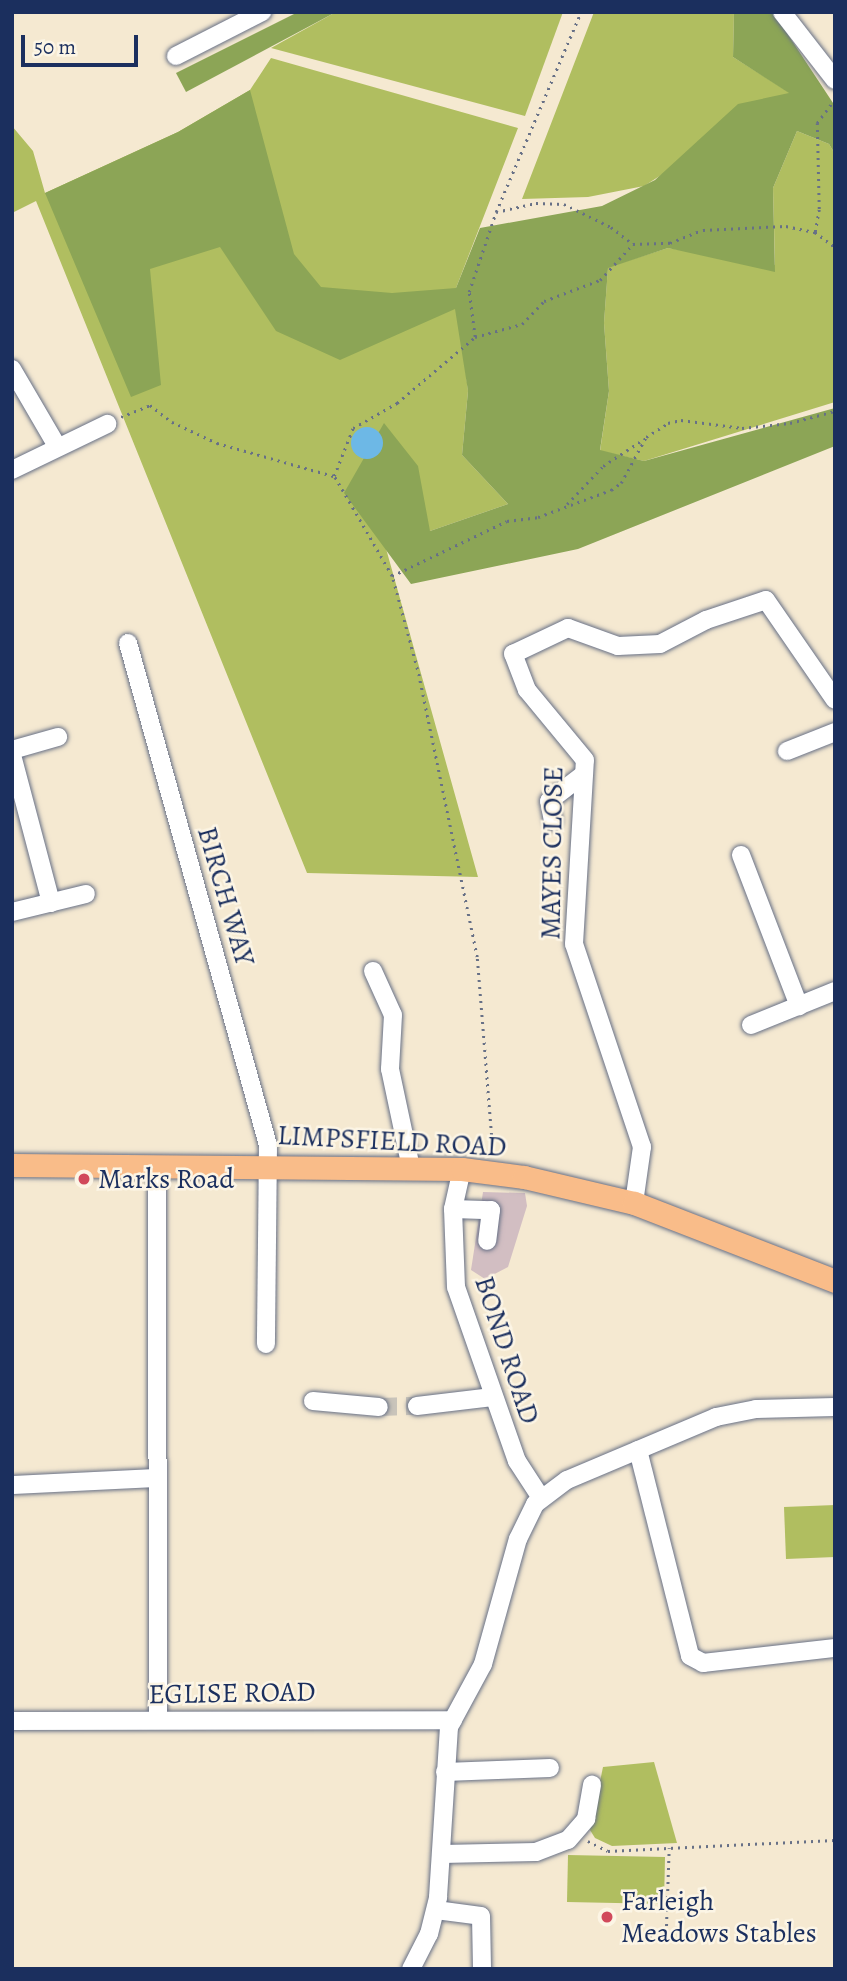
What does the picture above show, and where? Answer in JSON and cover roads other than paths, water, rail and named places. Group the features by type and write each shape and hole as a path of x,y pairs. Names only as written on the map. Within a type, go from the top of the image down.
{"main road":[{"name":"LIMPSFIELD ROAD","path":"12,1165 157,1167 266,1164 462,1169 494,1173 634,1203 835,1281"}],"street":[{"path":"176,56 262,12"},
{"path":"782,12 833,72"},
{"path":"12,369 57,446"},
{"path":"12,470 107,424"},
{"name":"MAYES CLOSE","path":"634,1203 642,1147 574,944 585,760 527,690 513,654 568,628 618,646 660,644 706,620 766,600 835,699"},
{"name":"BIRCH WAY","path":"128,643 268,1145 266,1345"},
{"path":"787,751 835,732"},
{"path":"12,750 58,737"},
{"path":"12,755 51,903"},
{"path":"553,821 549,802 584,774"},
{"path":"741,855 799,1006"},
{"path":"12,912 86,894"},
{"path":"373,971 393,1015 390,1069 411,1168"},
{"path":"751,1025 835,991"},
{"path":"157,1167 158,1720"},
{"name":"BOND ROAD","path":"462,1169 453,1209 456,1287 492,1397 522,1472 541,1497"},
{"path":"453,1209 491,1210 488,1241"},
{"path":"417,1406 492,1397"},
{"path":"313,1401 379,1407"},
{"path":"411,1969 436,1910 442,1854 445,1772 453,1720 483,1664 521,1530 541,1497 558,1484 731,1413 835,1407"},
{"path":"638,1450 690,1656 703,1663 835,1648"},
{"path":"12,1485 157,1478"},
{"name":"EGLISE ROAD","path":"12,1721 453,1720"},
{"path":"445,1772 550,1768"},
{"path":"442,1854 536,1852 568,1840 586,1819 592,1785"},
{"path":"436,1910 481,1916 482,1969"}],"water":[{"path":"367,427 378,432 383,443 378,454 367,459 356,454 351,443 356,432"}],"tunnel":[{"path":"379,1407 417,1406"}],"place":[{"name":"Marks Road","path":"84,1179"},
{"name":"Farleigh Meadows Stables","path":"607,1917"}]}
